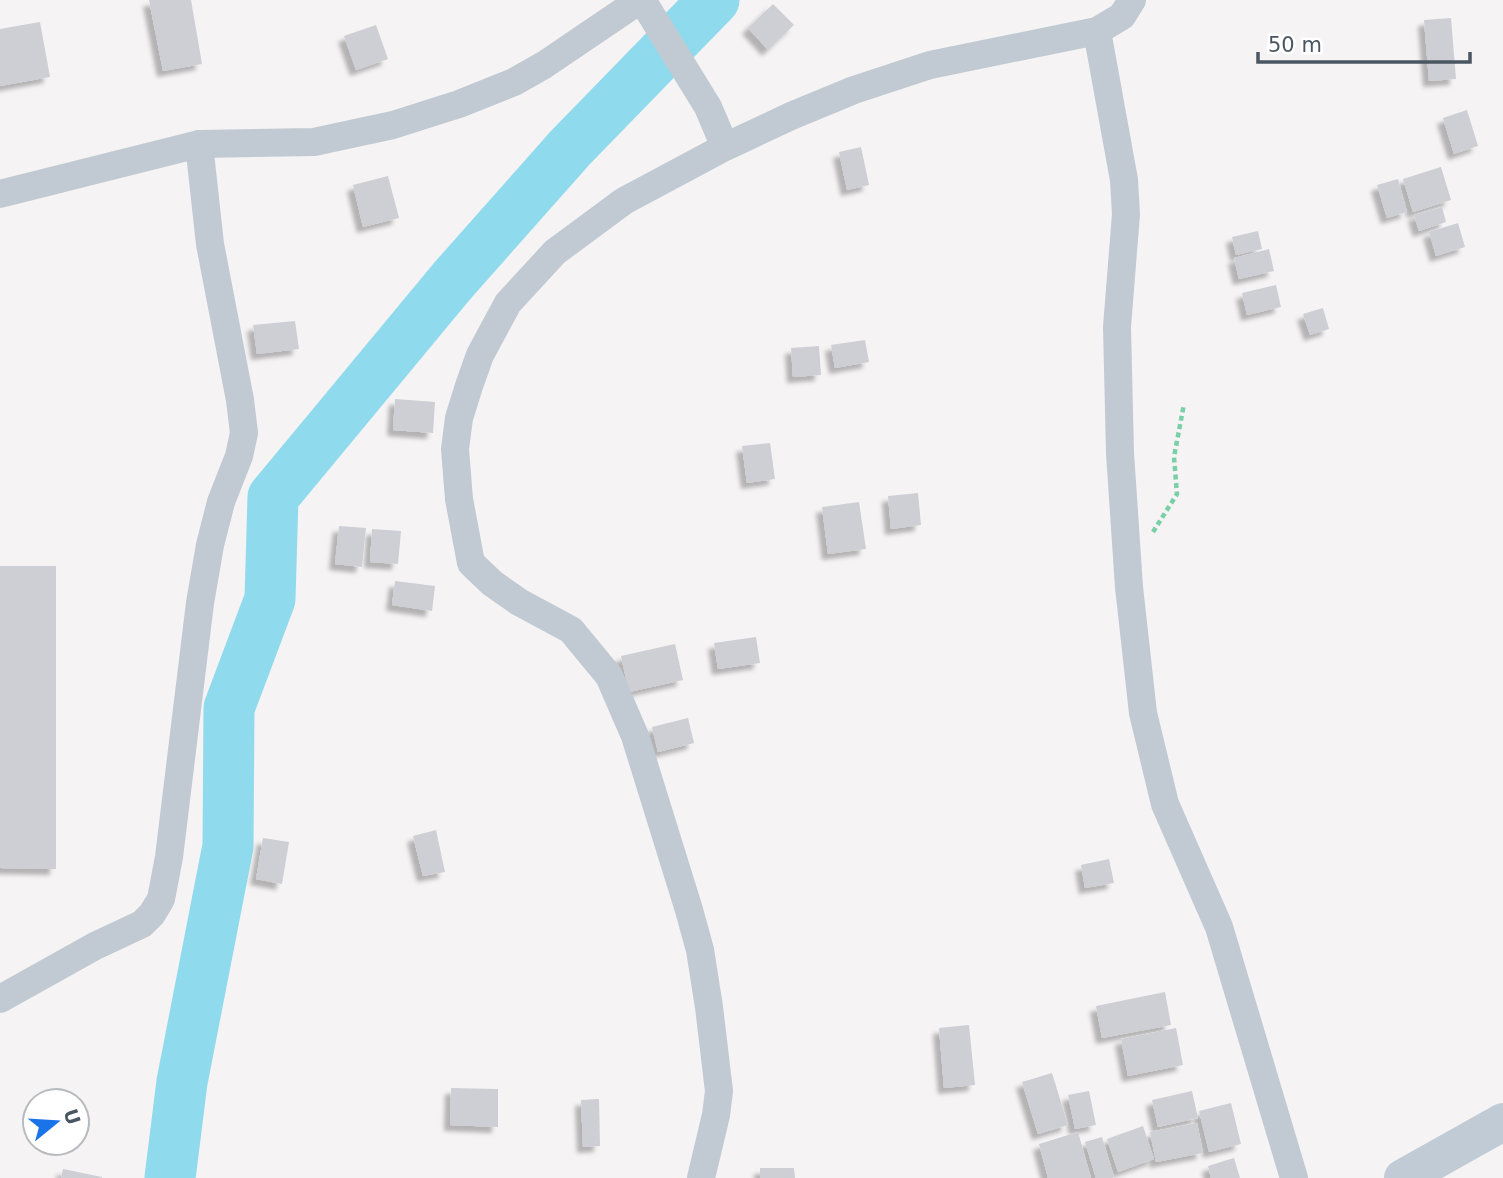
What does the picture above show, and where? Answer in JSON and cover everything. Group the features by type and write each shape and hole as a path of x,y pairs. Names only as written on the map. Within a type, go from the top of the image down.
{"main road":[{"path":"1403,1178 1503,1122"}],"street":[{"path":"0,194 199,144 314,142 393,125 460,104 514,82 641,0 708,107 725,147"},
{"path":"701,1178 719,1091 709,1007 700,950 635,736 609,676 571,629 519,602 492,583 471,562 459,499 455,449 459,418 480,355 508,303 555,252 624,201 725,147 842,95 930,65 1097,31 1122,16 1132,0"},
{"path":"1097,31 1124,180 1126,214 1117,327 1119,453 1129,587 1143,713 1166,804 1219,927 1294,1178"},
{"path":"0,999 95,946 142,924 152,914 160,899 169,857 208,557 221,502 239,456 244,433 210,244 199,144"}],"path":[{"path":"1152,534 1178,494 1174,457 1184,404"}],"building":[{"path":"149,0 191,0 202,64 163,71"},
{"path":"773,4 794,25 768,50 748,28"},
{"path":"1451,18 1456,79 1429,81 1424,20"},
{"path":"40,22 50,77 0,86 0,29"},
{"path":"376,25 388,59 356,70 344,36"},
{"path":"1467,110 1478,146 1454,154 1443,118"},
{"path":"861,147 869,185 847,190 839,152"},
{"path":"1441,167 1451,200 1413,212 1403,179"},
{"path":"388,176 399,218 363,227 353,185"},
{"path":"1398,179 1407,212 1387,218 1377,185"},
{"path":"1442,207 1446,222 1419,231 1414,215"},
{"path":"1458,223 1465,247 1436,256 1429,232"},
{"path":"1258,231 1262,249 1236,255 1232,237"},
{"path":"1269,249 1274,271 1239,279 1234,258"},
{"path":"1276,285 1281,307 1247,315 1242,293"},
{"path":"1323,308 1329,329 1310,335 1303,314"},
{"path":"295,321 299,349 257,354 253,325"},
{"path":"865,340 869,362 835,368 831,345"},
{"path":"819,346 821,375 793,377 791,348"},
{"path":"395,399 435,402 433,433 393,430"},
{"path":"770,443 775,479 747,483 742,446"},
{"path":"918,493 921,525 891,529 888,496"},
{"path":"859,502 866,549 828,554 822,507"},
{"path":"339,526 366,528 362,567 335,564"},
{"path":"372,529 401,531 398,564 370,562"},
{"path":"0,566 56,566 56,869 0,868"},
{"path":"395,581 435,586 432,611 392,605"},
{"path":"756,637 760,663 718,669 714,643"},
{"path":"675,644 683,680 629,692 621,656"},
{"path":"688,718 694,743 658,752 652,727"},
{"path":"436,830 445,872 423,876 413,836"},
{"path":"263,838 289,842 282,884 256,879"},
{"path":"1109,859 1114,883 1085,888 1081,865"},
{"path":"1165,992 1171,1025 1102,1038 1096,1006"},
{"path":"969,1025 975,1085 944,1088 939,1028"},
{"path":"1176,1028 1183,1065 1128,1076 1121,1039"},
{"path":"1052,1073 1068,1125 1038,1134 1022,1082"},
{"path":"451,1088 498,1089 498,1127 450,1125"},
{"path":"1089,1091 1096,1125 1075,1129 1068,1095"},
{"path":"1192,1091 1198,1118 1158,1127 1152,1100"},
{"path":"599,1099 600,1146 583,1147 581,1100"},
{"path":"1231,1103 1241,1144 1209,1152 1199,1111"},
{"path":"1197,1123 1203,1153 1156,1162 1150,1132"},
{"path":"1143,1126 1154,1159 1118,1172 1107,1139"},
{"path":"1078,1132 1091,1178 1048,1178 1039,1144"},
{"path":"1102,1137 1114,1177 1112,1178 1096,1178 1085,1142"},
{"path":"1234,1158 1240,1178 1211,1178 1208,1166"},
{"path":"760,1168 794,1168 795,1178 760,1178"},
{"path":"63,1169 102,1177 102,1178 61,1178"}],"waterway":[{"path":"170,1178 182,1082 228,846 229,708 270,599 273,497 453,280 570,148 714,0"}]}
